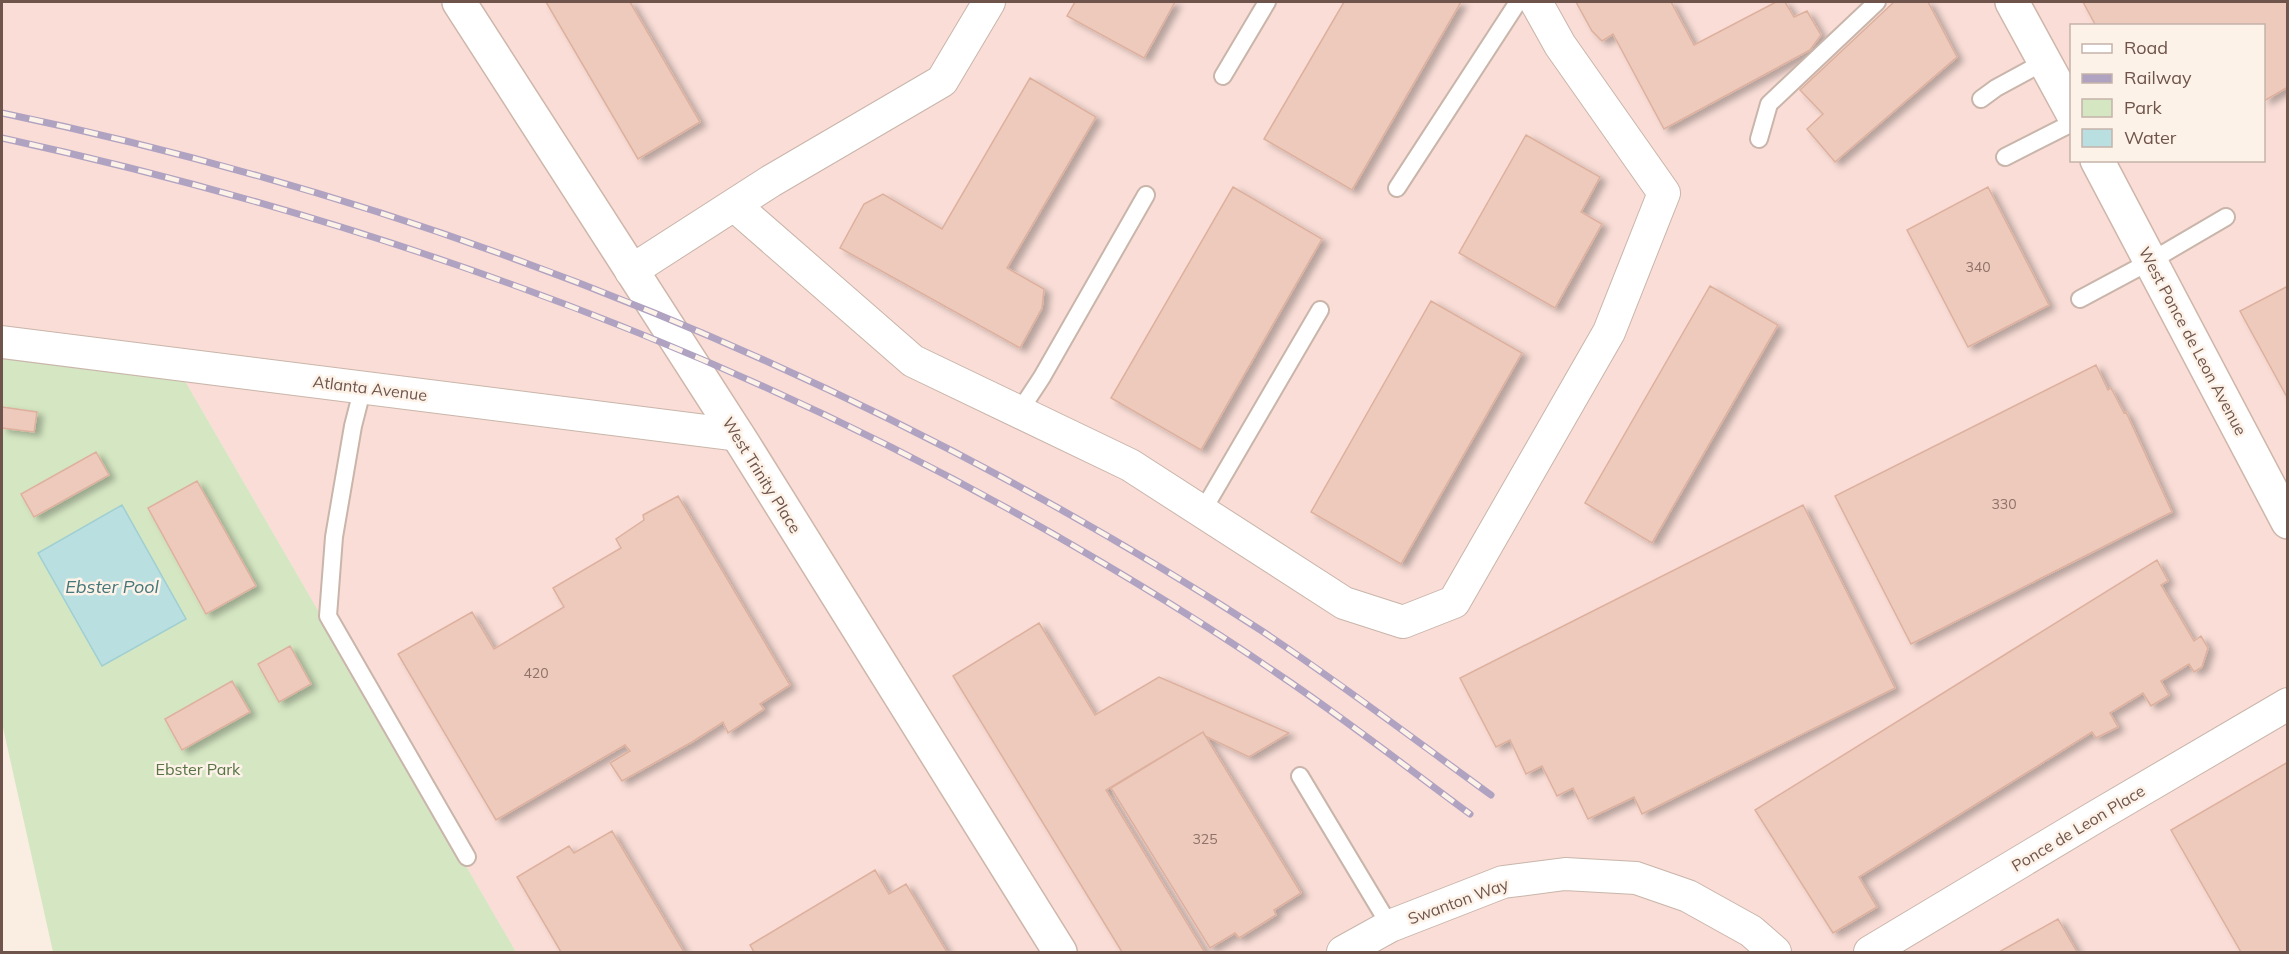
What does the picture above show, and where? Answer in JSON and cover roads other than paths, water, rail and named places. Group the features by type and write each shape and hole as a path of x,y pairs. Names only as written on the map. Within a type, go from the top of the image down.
{"street":[{"name":"West Trinity Place","path":"459,2 738,435 1060,952"},
{"path":"631,272 771,181 942,81 989,2"},
{"path":"734,205 913,361 1130,465 1344,603 1403,622 1454,602 1609,332 1664,193 1560,45 1536,2"},
{"path":"2012,2 2070,108"},
{"name":"West Ponce de Leon Avenue","path":"2098,162 2288,522"},
{"name":"Atlanta Avenue","path":"2,342 738,435"},
{"name":"Ponce de Leon Place","path":"1870,952 2288,704"},
{"name":"Swanton Way","path":"1343,952 1390,926 1503,882 1565,874 1636,878 1688,896 1751,931 1775,952"}],"lane":[{"path":"1223,76 1267,2"},
{"path":"1397,188 1518,2"},
{"path":"1759,140 1769,104 1877,2"},
{"path":"1981,99 1996,88 2044,62"},
{"path":"2005,157 2070,124"},
{"path":"1019,412 1042,377 1146,195"},
{"path":"2080,299 2226,217"},
{"path":"1202,512 1320,310"},
{"path":"363,387 353,426 334,537 328,616 467,857"},
{"path":"1300,776 1390,926"}],"water":[{"name":"Ebster Pool","path":"122,505 186,619 102,666 38,553"}],"railway":[{"path":"2,113 169,152 333,198 496,252 656,314 812,382 966,458 1116,541 1262,631 1349,691 1491,795"},
{"path":"2,138 144,172 286,210 425,254 563,304 699,358 832,418 963,484 1162,599 1303,691 1470,814"}],"park label":[{"name":"Ebster Park","path":"198,769"}]}
